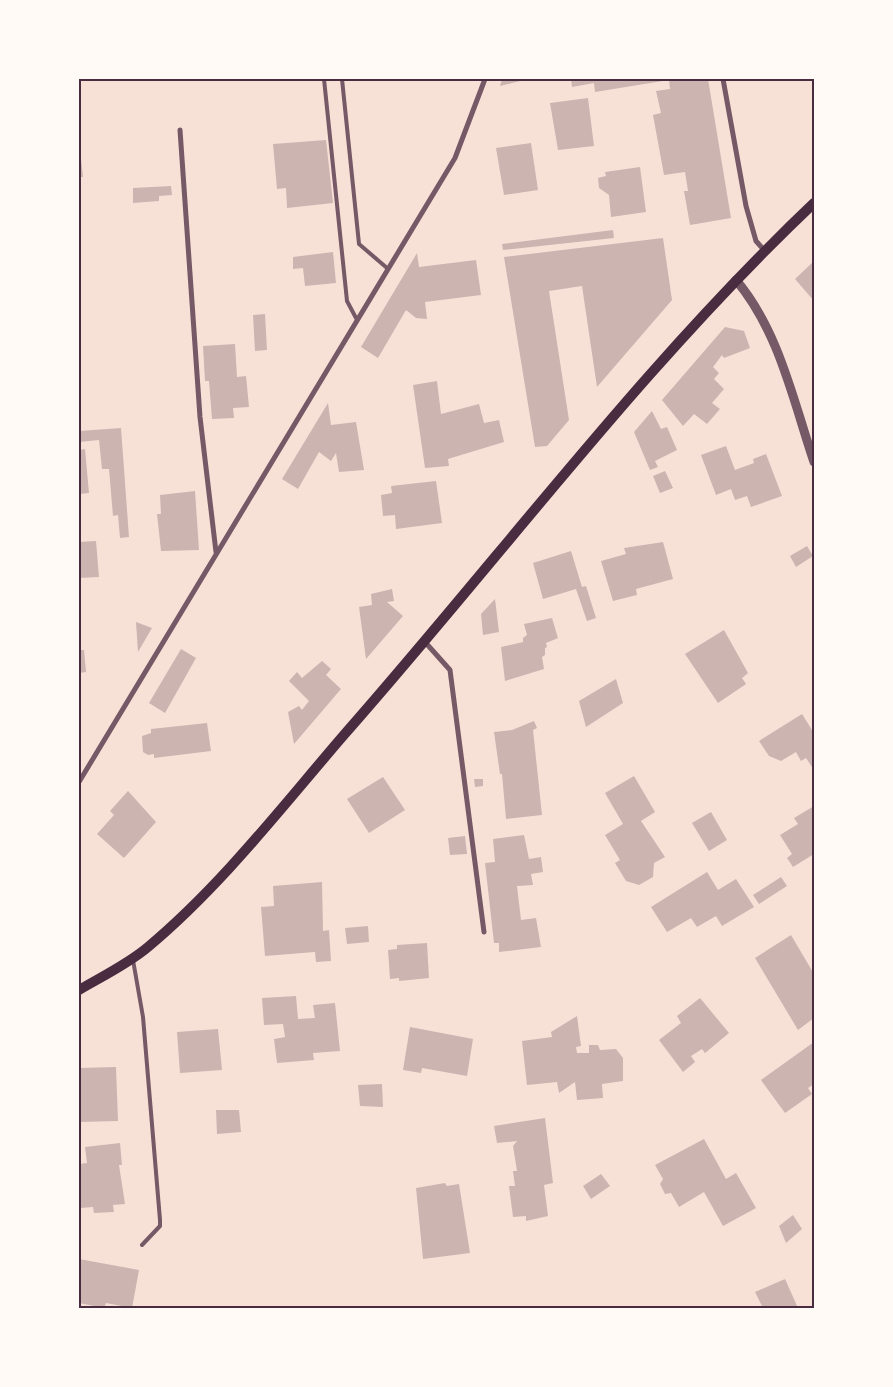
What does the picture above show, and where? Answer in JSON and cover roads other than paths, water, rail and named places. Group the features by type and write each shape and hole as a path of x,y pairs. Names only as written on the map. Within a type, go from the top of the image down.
{"main road":[{"path":"79,990 146,949 206,892 425,642 640,386 764,250 814,203"}],"street":[{"path":"79,782 356,318 455,158 485,79"},
{"path":"723,79 746,206 756,241 764,250"},
{"path":"180,130 200,417 216,552"},
{"path":"736,280 755,305 770,332 814,462"},
{"path":"425,642 450,670 484,932"}],"lane":[{"path":"324,79 347,302 356,318"},
{"path":"342,79 359,244 371,257 387,268"},
{"path":"132,958 143,1017 160,1220 160,1226 142,1244"}]}
